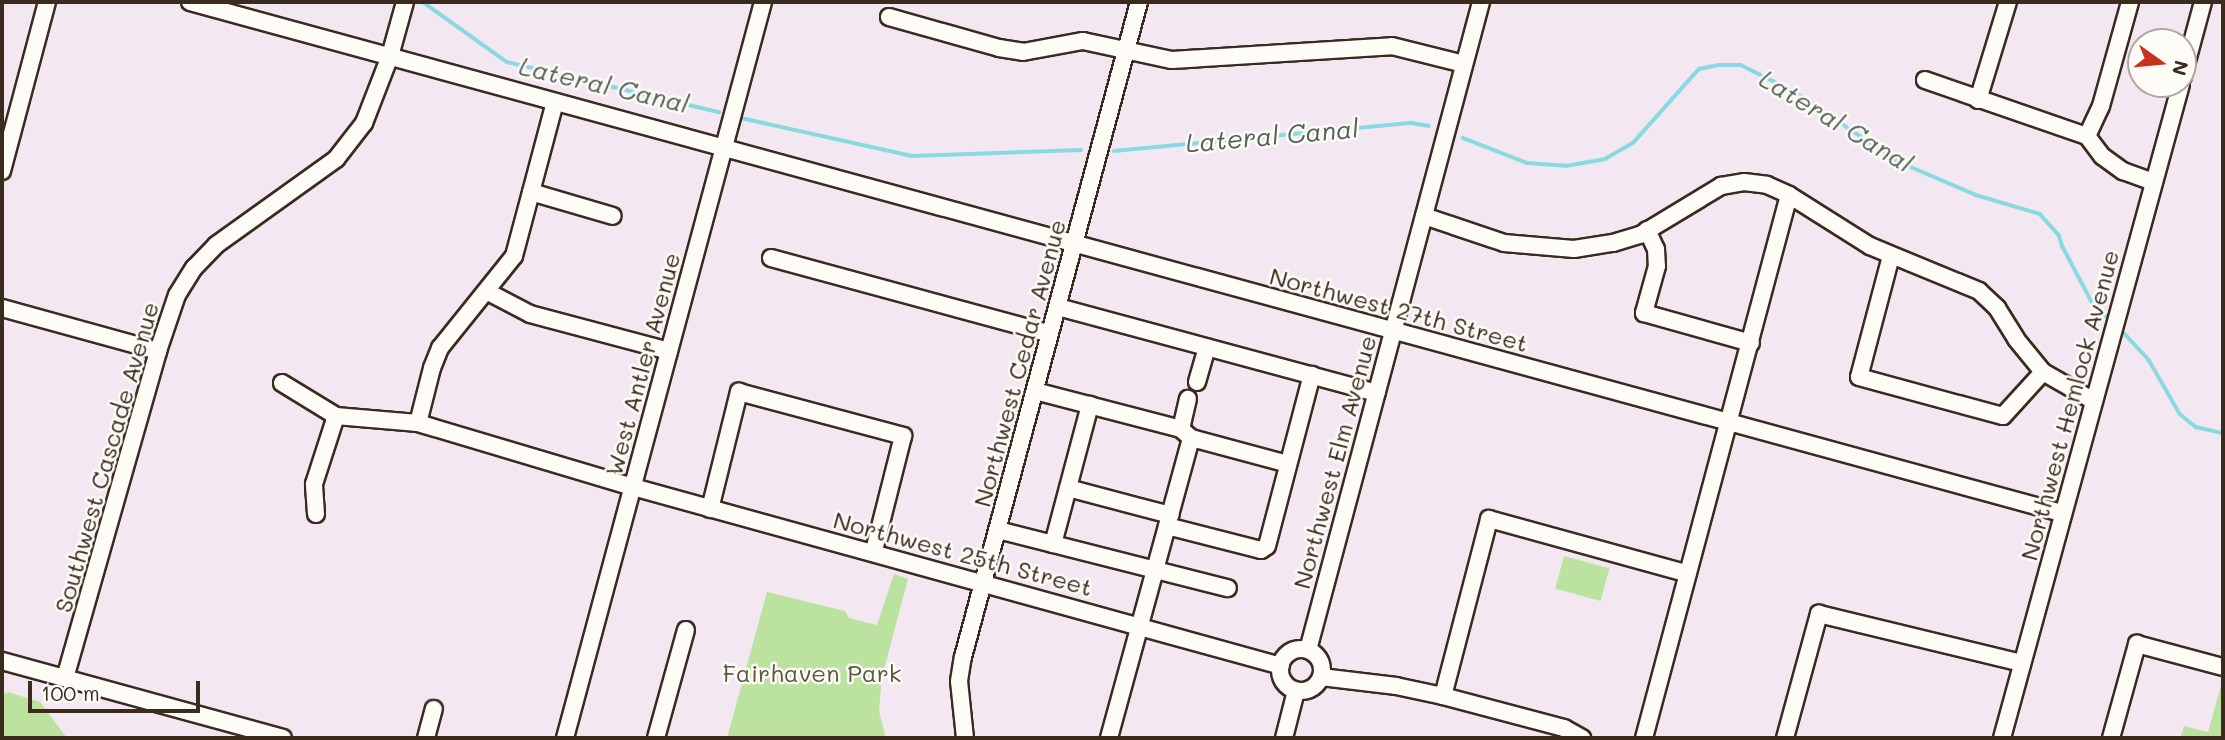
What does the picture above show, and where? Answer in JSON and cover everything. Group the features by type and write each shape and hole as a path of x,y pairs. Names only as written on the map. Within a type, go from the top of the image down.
{"street":[{"path":"2,171 47,2"},
{"name":"Northwest 27th Street","path":"190,2 2062,513"},
{"name":"Southwest Cascade Avenue","path":"65,678 158,351 177,295 194,268 216,245 336,159 364,123 390,56 405,2"},
{"name":"West Antler Avenue","path":"565,738 763,2"},
{"name":"Northwest Cedar Avenue","path":"965,738 959,681 1139,2"},
{"name":"Northwest Elm Avenue","path":"1308,650 1481,2"},
{"path":"1978,100 2008,2"},
{"path":"2087,136 2101,106 2130,2"},
{"path":"2196,28 2203,2"},
{"path":"889,16 1024,52 1083,41 1172,60 1392,46 1464,64"},
{"path":"1924,80 2087,136 2102,156 2123,171 2154,182"},
{"name":"Northwest Hemlock Avenue","path":"2002,738 2092,400 2177,98"},
{"path":"418,423 440,348 488,292 514,256 555,102"},
{"path":"1424,216 1504,243 1574,249 1613,243 1647,230 1721,186 1744,182 1767,185 1789,195 1891,257 1979,290 1997,308 2043,372 2092,400"},
{"path":"531,192 613,216"},
{"path":"1644,738 1789,195"},
{"path":"1647,230 1656,249 1657,266 1644,313 1751,343"},
{"path":"1891,257 1859,377 2003,416 2043,372"},
{"path":"771,258 1050,334"},
{"path":"488,292 530,314 669,351"},
{"path":"1058,307 1377,393"},
{"path":"2,308 158,351"},
{"path":"1198,382 1207,347"},
{"path":"1068,488 1261,550 1267,546 1312,375"},
{"path":"282,383 336,416 314,484 316,514"},
{"path":"709,509 739,391 903,436 874,551"},
{"path":"1035,391 1289,464"},
{"path":"1113,738 1168,521 1186,433 1188,399"},
{"path":"1053,544 1090,405"},
{"name":"Northwest 25th Street","path":"336,416 418,423 709,509 874,551 1281,666"},
{"path":"1443,696 1489,519 1688,574"},
{"path":"998,530 1228,589"},
{"path":"1785,738 1819,614 2022,663"},
{"path":"656,738 686,630"},
{"path":"2111,738 2137,644 2223,667"},
{"path":"1308,650 1321,664 1321,677 1309,690 1296,691 1285,684 1281,666 1294,651 1308,650"},
{"path":"2,661 283,738"},
{"path":"1321,677 1396,686 1443,696 1563,728 1582,738"},
{"path":"1284,738 1296,691"},
{"path":"426,738 434,709"}],"green space":[{"path":"1564,556 1609,568 1601,601 1555,589"},
{"name":"Fairhaven Park","path":"894,574 908,579 882,677 879,711 886,738 727,738 767,592 845,611 849,618 877,625"},
{"path":"2222,682 2222,738 2180,738 2184,726 2208,732"},
{"path":"8,692 40,702 67,738 2,738 2,695"}],"waterway":[{"name":"Lateral Canal","path":"423,2 507,62 719,112"},
{"name":"Lateral Canal","path":"1463,138 1527,163 1566,166 1605,159 1633,143 1699,69 1741,65 1793,91 1897,161 1976,195 2040,214 2059,235 2092,302 2106,316"},
{"name":"Lateral Canal","path":"741,118 912,156 1081,150"},
{"name":"Lateral Canal","path":"1114,151 1412,123 1429,126"},
{"name":"Lateral Canal","path":"2124,333 2149,360 2180,414 2196,427 2223,433"}]}
